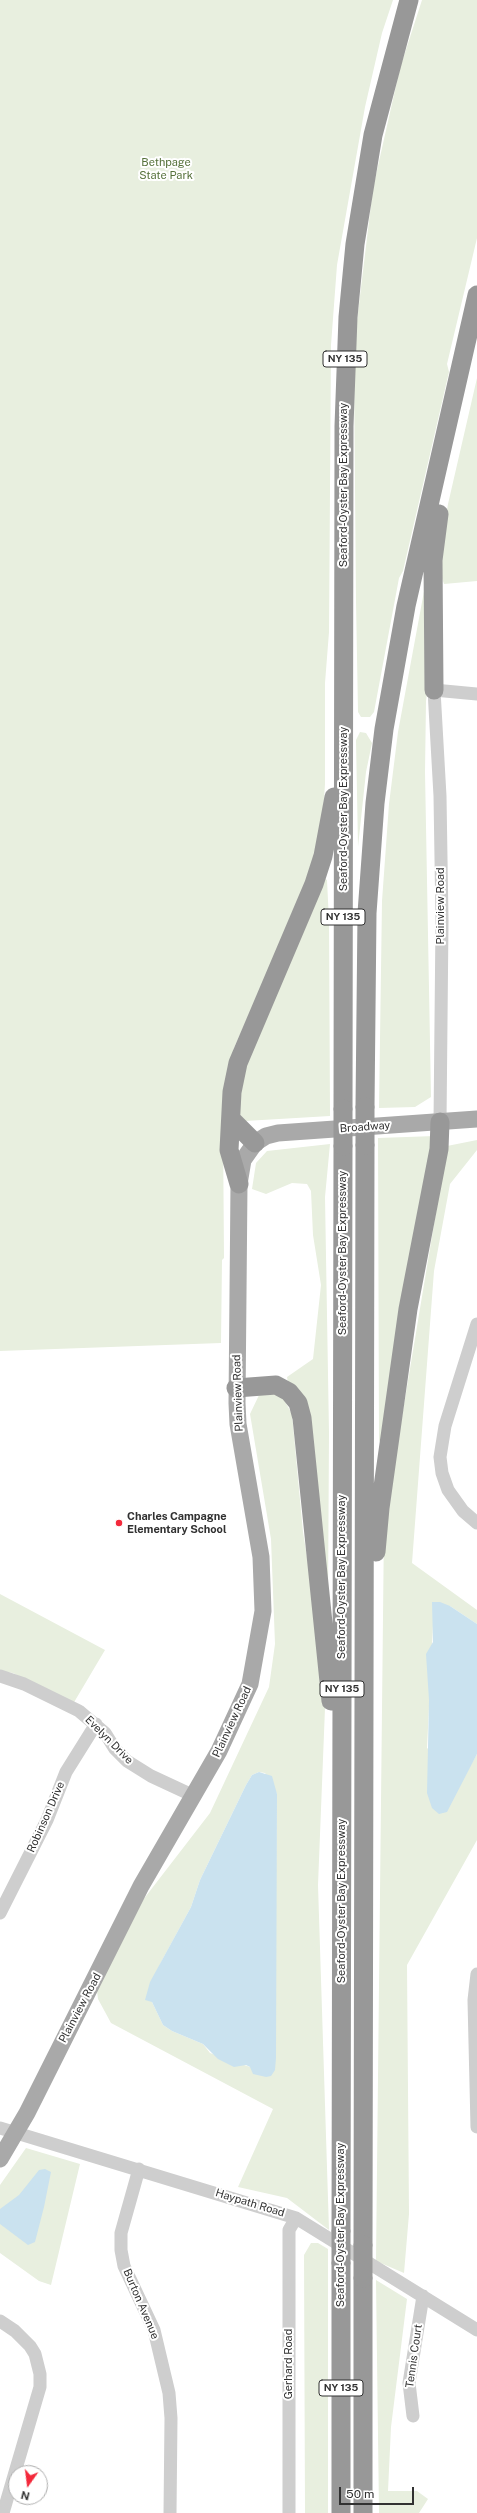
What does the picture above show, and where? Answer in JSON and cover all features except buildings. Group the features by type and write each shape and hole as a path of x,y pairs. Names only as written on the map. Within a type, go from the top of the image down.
{"highway":[{"name":"Seaford-Oyster Bay Expressway","path":"341,2513 344,426 351,280 373,135 409,0"},
{"name":"Seaford-Oyster Bay Expressway","path":"363,2513 365,1107 367,913 379,768 406,606 477,296"},
{"path":"434,690 433,560 452,408"},
{"path":"239,1184 229,1150 232,1092 242,1050 308,901 321,863 330,824 344,724"},
{"path":"231,1119 255,1142"},
{"path":"365,1649 381,1501 405,1332 439,1149 440,1122"},
{"path":"236,1388 276,1386 289,1392 298,1403 300,1410 342,1797"}],"main road":[{"name":"Broadway","path":"255,1142 266,1136 278,1133 477,1119"},
{"name":"Plainview Road","path":"0,2159 8,2130 142,1886 194,1796 237,1715 250,1684 263,1611 263,1574 238,1424 236,1388 239,1184 243,1160 255,1142"}],"street":[{"path":"434,690 477,694"},
{"name":"Plainview Road","path":"434,690 440,796 442,913 440,1122"},
{"path":"477,1324 475,1341 445,1426 440,1457 442,1473 448,1490 463,1511 477,1523"},
{"name":"Evelyn Drive","path":"0,1676 45,1693 79,1711 105,1733 115,1749 127,1761 151,1776 194,1796"},
{"name":"Robinson Drive","path":"0,1913 48,1820 66,1772 96,1724"},
{"path":"477,1974 474,2000 477,2127"},
{"name":"Haypath Road","path":"8,2130 296,2218 477,2330"},
{"name":"Burton Avenue","path":"139,2169 121,2233 121,2250 124,2266 154,2330 169,2393 171,2418 170,2513"},
{"name":"Gerhard Road","path":"289,2513 289,2230 296,2218"},
{"name":"Tennis Court","path":"413,2416 409,2383 423,2296"},
{"path":"0,2321 15,2331 30,2346 35,2354 40,2374 40,2388 3,2513"}],"green space":[{"name":"Bethpage State Park","path":"0,0 393,0 382,33 365,107 337,265 331,345 329,632 325,683 325,784 322,829 314,868 234,1048 226,1080 223,1127 224,1258 222,1260 221,1343 0,1351"},
{"path":"422,0 477,0 477,238 447,364 449,372 403,571 399,578 374,712 370,717 361,717 358,712 356,601 354,370 356,329 373,188 400,68"},
{"path":"477,378 477,581 444,584 441,575 440,554 448,504"},
{"path":"427,575 429,679 426,701 425,772 431,1097 415,1107 379,1108 382,901 389,804 398,732"},
{"path":"360,732 366,733 372,743 366,772 358,847 356,740"},
{"path":"324,878 327,880 329,921 330,1116 245,1121 237,1119 246,1061"},
{"path":"435,1136 381,1444 379,1440 378,1138"},
{"path":"477,1140 477,1150 450,1184 434,1271 412,1563 477,1610 477,1624 450,1606 433,1625 427,1748 464,1777 477,1754 477,1840 407,1965 409,2214 404,2273 376,2261 384,1525 447,1146"},
{"path":"330,1144 325,1197 329,1433 328,1602 287,1377 313,1359 321,1285 313,1235 311,1191 307,1184 292,1183 266,1194 252,1189 256,1163 267,1151"},
{"path":"270,1392 283,1398 292,1414 303,1532 318,1626 325,1708 318,1885 329,2230 287,2198 238,2187 273,2109 111,2023 98,1999 97,1991 136,1909 210,1813 269,1687 275,1644 271,1539 250,1414 260,1393","holes":["259,1772 265,1773 277,1794 276,1872 250,2067 210,2053 203,2044 172,2031 163,2025 152,2002 160,1964 191,1907 200,1880 246,1785 252,1775"]},
{"path":"0,1594 105,1650 73,1704 13,1673 0,1671"},
{"path":"26,2148 80,2164 51,2285 39,2281 0,2253 0,2185"},
{"path":"311,2243 318,2243 328,2249 328,2513 305,2513 304,2255"},
{"path":"376,2280 407,2299 391,2427 388,2491 417,2491 428,2499 419,2513 379,2513"}],"water":[{"path":"432,1602 440,1602 450,1606 477,1624 477,1754 447,1812 439,1814 432,1808 427,1793 429,1700 426,1654 433,1642"},
{"path":"259,1772 272,1776 277,1794 276,2058 275,2070 271,2076 266,2077 253,2074 250,2067 246,2065 234,2067 218,2059 203,2044 172,2031 163,2025 152,2002 145,2000 150,1982 191,1907 200,1880 246,1785 252,1775"},
{"path":"45,2169 51,2172 44,2207 35,2242 28,2245 0,2224 0,2209 19,2195 39,2170"}],"place":[{"name":"Charles Campagne Elementary School","path":"119,1523"}]}
